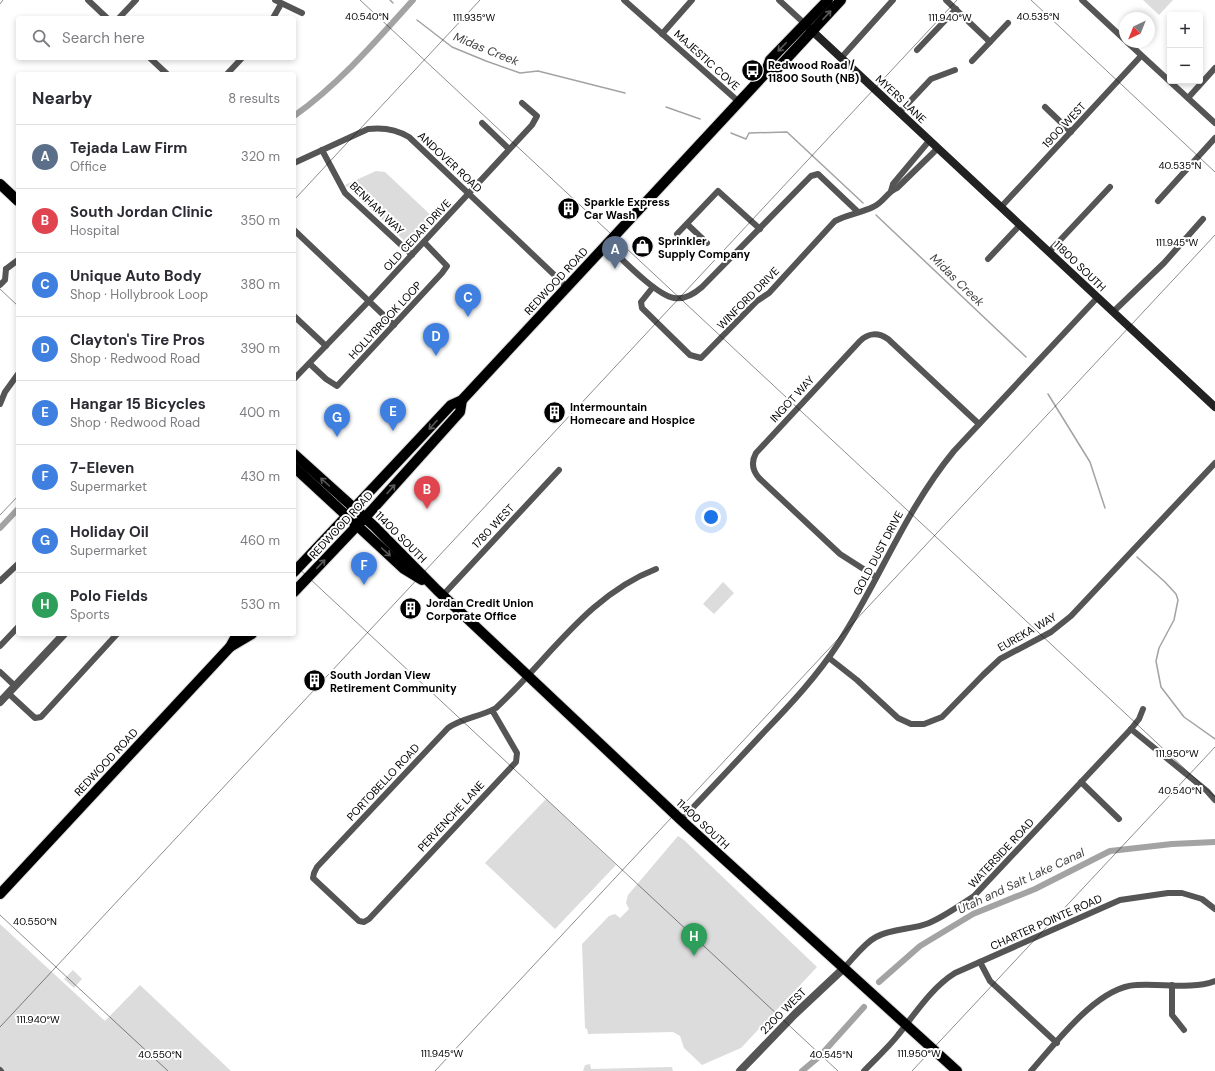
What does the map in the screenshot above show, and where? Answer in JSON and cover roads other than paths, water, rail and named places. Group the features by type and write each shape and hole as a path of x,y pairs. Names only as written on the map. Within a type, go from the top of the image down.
{"main road":[{"name":"REDWOOD ROAD","path":"296,570 451,405 462,400 765,74 778,68 828,0"},
{"name":"REDWOOD ROAD","path":"809,27 841,0"},
{"name":"MYERS LANE","path":"809,27 929,141"},
{"name":"11800 SOUTH","path":"929,141 1215,407"},
{"path":"0,184 16,199"},
{"name":"REDWOOD ROAD","path":"296,590 365,518 460,412 462,400"},
{"name":"11400 SOUTH","path":"296,456 365,518 440,593 681,820 843,969 957,1071"},
{"name":"11400 SOUTH","path":"296,469 404,569 440,593"},
{"name":"REDWOOD ROAD","path":"0,894 230,647 236,636"},
{"name":"REDWOOD ROAD","path":"230,647 249,636"}],"street":[{"path":"88,0 105,16"},
{"path":"121,16 136,0"},
{"path":"275,0 302,14"},
{"name":"MAJESTIC COVE","path":"624,0 739,102"},
{"name":"MAJESTIC COVE","path":"662,34 692,0"},
{"path":"779,0 809,27"},
{"path":"840,58 893,0"},
{"path":"946,0 990,42"},
{"path":"1082,0 1119,34"},
{"path":"274,16 282,4"},
{"path":"917,50 956,9"},
{"path":"972,61 1008,23"},
{"path":"1133,48 1215,122"},
{"name":"1900 WEST","path":"1001,207 1142,56"},
{"path":"152,60 165,72"},
{"path":"229,72 240,60"},
{"path":"1188,98 1215,68"},
{"path":"899,113 930,79 955,70"},
{"name":"OLD CEDAR DRIVE","path":"296,377 369,301 532,125 537,116 522,103"},
{"path":"1045,107 1071,132"},
{"path":"482,123 509,149"},
{"name":"ANDOVER ROAD","path":"296,162 368,129 381,127 392,129 409,137 567,287"},
{"path":"1158,201 1215,138"},
{"name":"WINFORD DRIVE","path":"653,287 642,302 642,308 690,355 702,358 757,301 769,292 835,221 847,215 875,207 891,190 893,184 929,141"},
{"name":"WINFORD DRIVE","path":"891,190 897,188 938,148"},
{"name":"BENHAM WAY","path":"322,150 345,193 412,255"},
{"path":"913,161 919,167"},
{"path":"606,244 662,294 676,298 693,294 760,229 811,176 818,174 858,212"},
{"path":"1049,252 1110,187"},
{"path":"677,234 718,191 760,229"},
{"path":"1113,312 1164,263 1203,219"},
{"path":"687,224 707,242"},
{"path":"988,259 1020,225"},
{"path":"296,232 394,325"},
{"name":"HOLLYBROOK LOOP","path":"310,364 326,379 338,386 447,266 424,242"},
{"path":"0,285 5,280 3,269 16,261"},
{"name":"GOLD DUST DRIVE","path":"681,820 806,687 829,658 849,627 925,489 954,451 1097,298"},
{"path":"296,318 326,346"},
{"name":"INGOT WAY","path":"876,577 840,554 759,478 753,467 753,460 756,453 862,338 872,334 888,338 979,424"},
{"path":"0,404 5,392 16,377"},
{"name":"EUREKA WAY","path":"829,658 904,721 918,725 937,720 947,713 994,664 1013,651 1051,632 1071,616 1215,463"},
{"name":"1780 WEST","path":"440,593 559,470"},
{"path":"0,581 16,566"},
{"name":"PORTOBELLO ROAD","path":"359,921 313,878 315,870 448,728 463,720 492,710 598,602 636,577 656,569"},
{"path":"0,646 16,629"},
{"path":"0,702 62,636"},
{"path":"8,693 35,718 41,717 115,636"},
{"path":"0,672 15,686"},
{"name":"WATERSIDE ROAD","path":"843,969 875,938 889,932 928,923 952,911 974,896 1131,729 1139,719 1143,709"},
{"name":"PERVENCHE LANE","path":"359,921 364,922 369,919 516,762 517,753 492,710"},
{"path":"1131,729 1207,791 1215,800"},
{"path":"1081,782 1119,819"},
{"name":"CHARTER POINTE ROAD","path":"864,1071 947,979 980,962 1120,900 1168,893 1182,893 1202,899 1215,909"},
{"path":"980,962 990,981 1057,1043"},
{"name":"2200 WEST","path":"740,1071 795,1014 843,969"},
{"path":"1030,1071 1096,1001 1111,991 1136,985 1198,985 1215,981"},
{"path":"1172,985 1172,1015 1184,1030"}],"waterway":[{"name":"Midas Creek","path":"390,0 393,3"},
{"path":"296,115 311,104 342,76 413,0"},
{"name":"Midas Creek","path":"417,20 452,47 520,73 538,71 625,93"},
{"name":"Midas Creek","path":"666,107 700,119"},
{"name":"Midas Creek","path":"731,133 746,139 749,133 787,132 863,203"},
{"name":"Midas Creek","path":"876,215 1026,357"},
{"name":"Midas Creek","path":"1048,394 1090,462 1105,508"},
{"path":"0,528 16,511"},
{"name":"Midas Creek","path":"1137,557 1165,582 1176,594 1178,600 1174,620 1159,648 1156,661 1161,687 1184,717 1215,739"},
{"name":"Utah and Salt Lake Canal","path":"879,982 920,946 973,914 1035,889 1110,851 1172,844 1215,842"},
{"name":"Utah and Salt Lake Canal","path":"802,1071 820,1056 864,1007"}],"place":[{"name":"Redwood Road / 11800 South (NB)","path":"753,71"},
{"name":"Sparkle Express Car Wash","path":"568,208"},
{"name":"Sprinkler Supply Company","path":"643,247"},
{"name":"Tejada Law Firm","path":"615,269"},
{"name":"Unique Auto Body","path":"468,317"},
{"name":"Clayton's Tire Pros","path":"436,356"},
{"name":"Intermountain Homecare and Hospice","path":"555,413"},
{"name":"Hangar 15 Bicycles","path":"393,431"},
{"name":"Holiday Oil","path":"337,437"},
{"name":"South Jordan Clinic","path":"427,509"},
{"name":"7-Eleven","path":"364,585"},
{"name":"Jordan Credit Union Corporate Office","path":"410,609"},
{"name":"South Jordan View Retirement Community","path":"314,681"},
{"name":"Polo Fields","path":"694,956"}]}
